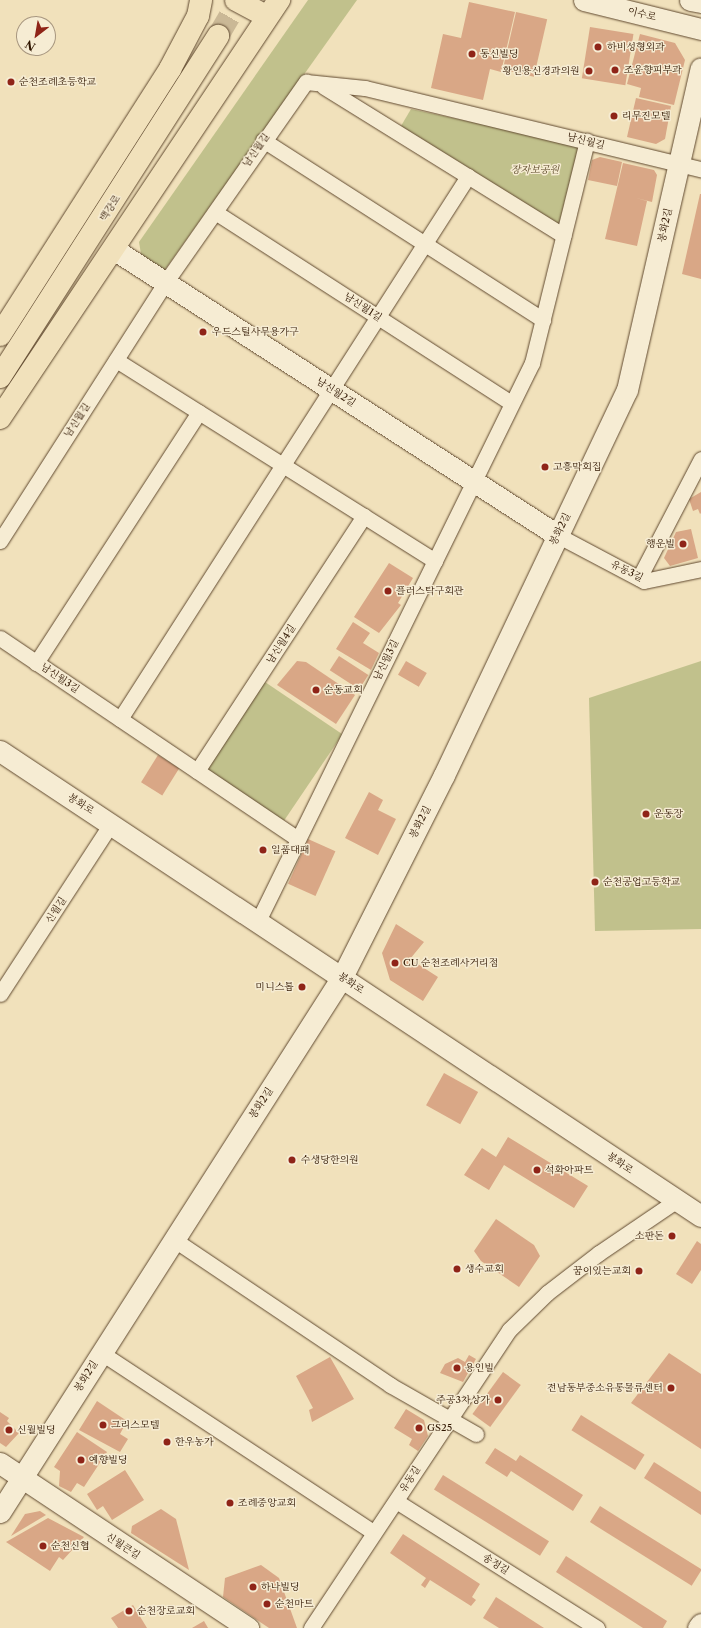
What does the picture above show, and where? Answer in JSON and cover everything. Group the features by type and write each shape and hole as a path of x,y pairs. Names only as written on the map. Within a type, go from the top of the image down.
{"main road":[{"path":"236,0 263,6 251,42"},
{"path":"0,418 114,250 279,0"},
{"path":"0,335 170,69 202,5"},
{"name":"백강로","path":"0,377 218,36"}],"street":[{"name":"이수로","path":"584,0 701,29"},
{"path":"690,0 701,2"},
{"name":"봉화2길","path":"0,1512 100,1352 342,977 444,775 627,390 701,68"},
{"path":"306,82 331,89 564,236"},
{"name":"남신월길","path":"0,541 166,283 263,140 306,82 365,88 701,169"},
{"path":"263,140 423,246 543,320"},
{"path":"474,482 511,404 532,364 587,141"},
{"path":"120,719 284,466 331,389 468,176"},
{"name":"남신월1길","path":"215,212 378,316 511,404"},
{"name":"남신월2길","path":"114,250 557,535"},
{"path":"116,360 435,561"},
{"path":"36,663 199,412"},
{"path":"639,578 695,480 701,459"},
{"name":"남신월3길","path":"258,921 474,482"},
{"name":"남신월4길","path":"197,771 364,516"},
{"name":"유동3길","path":"557,535 639,578 666,579 701,569"},
{"name":"남신월3길","path":"0,638 298,839"},
{"name":"봉화로","path":"0,751 701,1216"},
{"name":"신월길","path":"0,994 111,824"},
{"name":"유동길","path":"311,1628 509,1330 564,1280 677,1200"},
{"path":"174,1239 449,1420 476,1434"},
{"path":"100,1352 374,1533"},
{"name":"신월큰길","path":"0,1463 248,1628"},
{"name":"송정길","path":"396,1501 597,1628"},
{"path":"698,1628 701,1624"}],"green space":[{"path":"308,0 357,0 164,271 141,254 139,242"},
{"name":"장자보공원","path":"411,109 579,145 559,224 401,126"},
{"name":"운동장","path":"701,661 701,929 595,931 589,698"},
{"path":"262,680 342,734 283,822 203,768"}],"building":[{"name":"동신빌딩","path":"469,2 515,12 501,72 490,69 483,100 431,88 443,34 461,38"},
{"path":"516,12 547,19 534,77 503,69"},
{"path":"590,27 633,34 625,85 582,78"},
{"path":"640,34 675,43 685,60 674,105 639,97 641,88 627,84"},
{"path":"636,98 671,106 665,139 656,144 627,137"},
{"path":"600,157 622,162 617,186 588,180 592,160"},
{"path":"623,163 654,170 657,175 652,202 636,198 647,201 637,246 605,239"},
{"path":"701,194 701,279 682,274"},
{"path":"701,492 700,514 698,509 693,511 689,499"},
{"name":"행운빌","path":"691,529 698,558 670,566 664,558 676,532"},
{"name":"플러스탁구회관","path":"389,563 413,578 398,603 401,605 379,633 354,617"},
{"path":"353,622 370,633 363,643 379,653 371,670 336,649"},
{"path":"339,656 368,675 359,689 330,670"},
{"name":"순동교회","path":"297,661 306,662 355,695 336,724 277,685"},
{"path":"406,661 427,673 419,687 398,675"},
{"path":"158,755 179,768 162,795 141,782"},
{"path":"369,792 383,800 378,810 396,819 378,855 345,838"},
{"path":"308,839 335,851 315,896 288,884"},
{"path":"396,924 424,942 410,959 438,977 423,1001 390,980 382,953"},
{"path":"444,1073 478,1092 460,1124 426,1105"},
{"name":"석화아파트","path":"508,1137 588,1186 574,1208 504,1165 489,1190 464,1175 482,1148 496,1157"},
{"path":"496,1219 534,1245 540,1256 519,1287 481,1261 474,1251"},
{"path":"697,1241 701,1244 701,1270 692,1284 676,1274"},
{"name":"전남동부중소유통물류센터","path":"669,1353 701,1374 701,1449 631,1403"},
{"name":"용인빌","path":"469,1355 476,1359 463,1382 440,1373 445,1364 458,1358 465,1362"},
{"path":"330,1357 354,1399 312,1422 309,1410 313,1408 296,1376"},
{"name":"주공3차상가","path":"503,1372 521,1385 490,1427 472,1414"},
{"name":"그리스모텔","path":"97,1401 127,1421 120,1434 128,1439 120,1452 79,1430"},
{"path":"406,1409 424,1420 428,1436 418,1451 409,1445 412,1439 394,1428"},
{"name":"신월빌딩","path":"0,1412 9,1418 7,1421 19,1433 6,1447 0,1443"},
{"path":"581,1415 645,1455 635,1470 571,1430"},
{"name":"예향빌딩","path":"77,1432 107,1452 84,1487 77,1483 71,1492 59,1486 60,1471 54,1467"},
{"path":"495,1448 516,1461 520,1455 583,1495 573,1511 511,1471 507,1477 485,1463"},
{"path":"654,1462 701,1492 701,1515 644,1478"},
{"path":"125,1470 144,1500 112,1520 103,1506 97,1510 87,1494"},
{"path":"443,1475 549,1541 540,1556 434,1489"},
{"path":"600,1506 701,1569 692,1586 590,1522"},
{"path":"161,1509 176,1519 189,1570 131,1533 132,1526"},
{"path":"40,1511 46,1515 11,1536 25,1514"},
{"name":"순천신협","path":"48,1518 84,1537 63,1560 59,1557 50,1571 6,1542"},
{"path":"403,1534 480,1584 472,1597 476,1600 471,1606 430,1580 425,1588 421,1585 426,1578 390,1553"},
{"path":"566,1556 667,1621 663,1628 643,1628 556,1572"},
{"name":"하나빌딩","path":"261,1565 279,1578 297,1628 269,1628 223,1597 225,1578"},
{"path":"496,1597 544,1628 499,1628 483,1618"},
{"name":"순천장로교회","path":"133,1605 147,1628 118,1628 111,1618"},
{"path":"204,1621 208,1628 192,1628"}],"tunnel":[{"path":"218,36 239,0"}],"place":[{"name":"하비성형외과","path":"598,47"},
{"name":"동신빌딩","path":"472,54"},
{"name":"조윤향피부과","path":"615,70"},
{"name":"황인용신경과의원","path":"589,71"},
{"name":"순천조례초등학교","path":"11,82"},
{"name":"리무진모텔","path":"614,116"},
{"name":"우드스틸사무용가구","path":"203,332"},
{"name":"고흥막회집","path":"545,467"},
{"name":"행운빌","path":"683,544"},
{"name":"플러스탁구회관","path":"388,591"},
{"name":"순동교회","path":"316,690"},
{"name":"운동장","path":"646,814"},
{"name":"일품대패","path":"263,850"},
{"name":"순천공업고등학교","path":"595,882"},
{"name":"CU 순천조례사거리점","path":"395,963"},
{"name":"미니스톱","path":"302,987"},
{"name":"수생당한의원","path":"292,1160"},
{"name":"석화아파트","path":"537,1170"},
{"name":"소판돈","path":"672,1236"},
{"name":"생수교회","path":"457,1269"},
{"name":"꿈이있는교회","path":"639,1271"},
{"name":"용인빌","path":"457,1368"},
{"name":"전남동부중소유통물류센터","path":"671,1388"},
{"name":"주공3차상가","path":"498,1400"},
{"name":"그리스모텔","path":"103,1425"},
{"name":"GS25","path":"419,1428"},
{"name":"신월빌딩","path":"9,1430"},
{"name":"한우농가","path":"167,1442"},
{"name":"예향빌딩","path":"81,1460"},
{"name":"조례중앙교회","path":"230,1503"},
{"name":"순천신협","path":"43,1546"},
{"name":"하나빌딩","path":"253,1587"},
{"name":"순천마트","path":"267,1604"},
{"name":"순천장로교회","path":"129,1611"}]}
